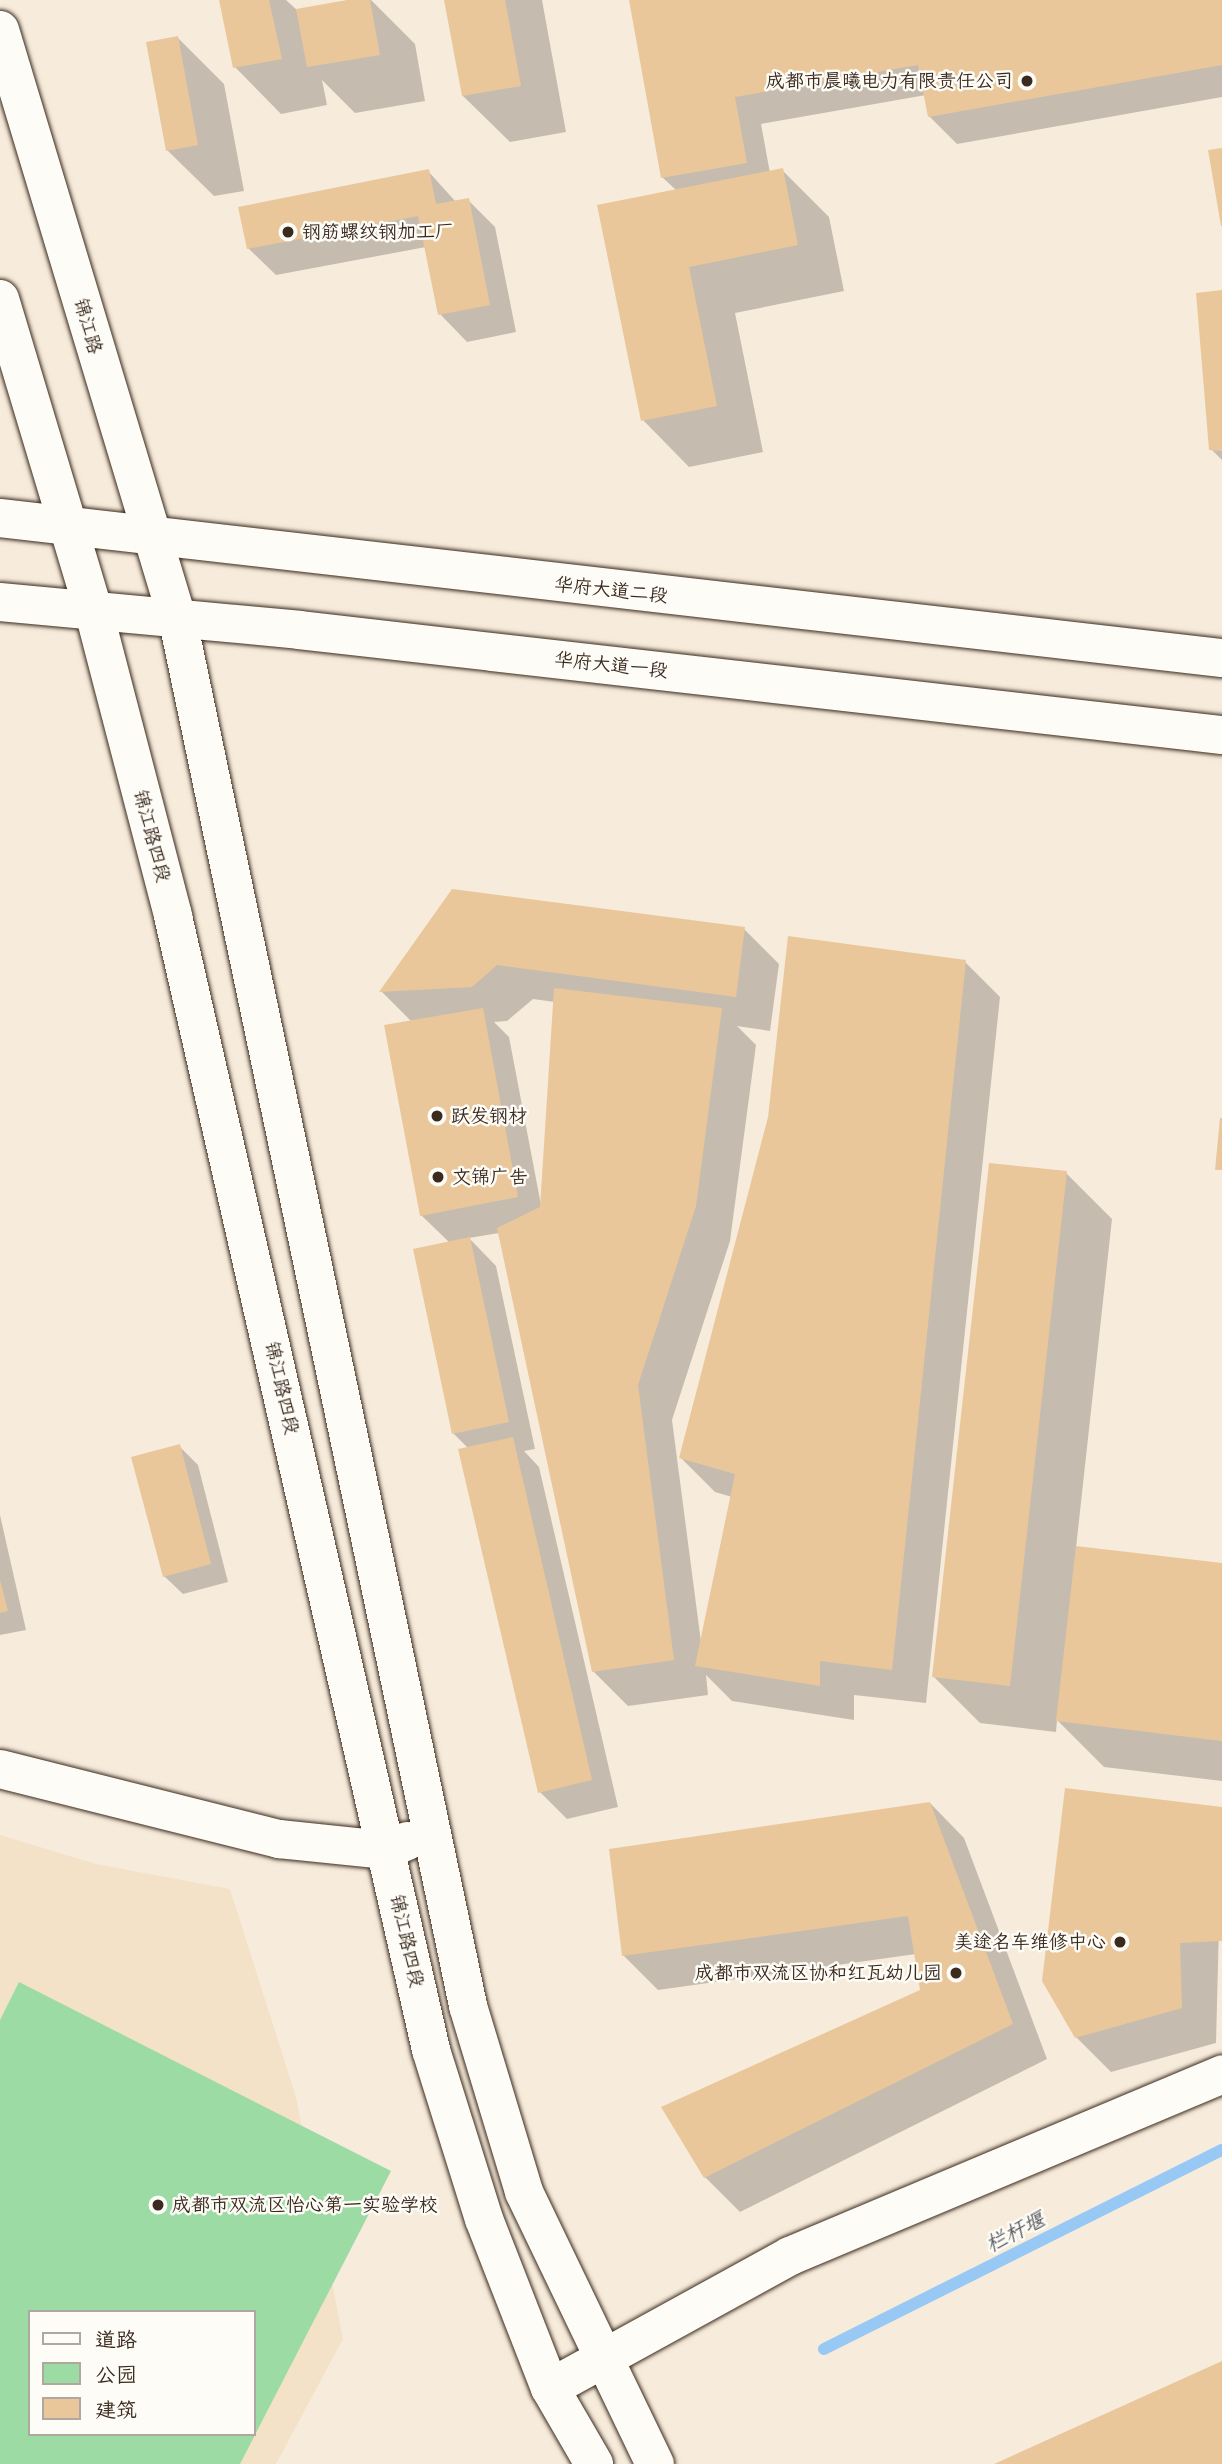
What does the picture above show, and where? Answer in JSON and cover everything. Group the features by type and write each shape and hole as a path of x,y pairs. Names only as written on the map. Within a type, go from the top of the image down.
{"street":[{"name":"锦江路","path":"0,30 148,531 178,621"},
{"name":"锦江路四段","path":"0,299 93,612 180,942 431,2050 484,2218 550,2388 594,2464"},
{"name":"华府大道二段","path":"0,518 148,531 418,569 1222,658"},
{"name":"华府大道一段","path":"0,602 1222,734"},
{"path":"178,621 468,2006 524,2192 601,2359 654,2464"},
{"path":"0,1769 279,1839 386,1850 431,1830"},
{"path":"550,2388 790,2256 1222,2074"}],"shaded area":[{"name":"成都市双流区怡心第一实验学校","path":"0,1835 96,1864 230,1889 296,2097 343,2339 276,2464 0,2464"}],"green space":[{"name":"成都市双流区怡心第一实验学校","path":"19,1982 391,2171 256,2433 256,2310 28,2310 28,2436 254,2436 240,2464 0,2464 0,2020"}],"building":[{"path":"219,0 269,0 282,59 233,68"},
{"path":"347,0 370,0 380,55 307,67 296,9"},
{"path":"444,0 505,0 521,86 462,96"},
{"name":"成都市晨曦电力有限责任公司","path":"629,0 1222,0 1222,65 928,117 918,65 735,97 747,163 661,178"},
{"path":"178,36 198,145 166,151 146,42"},
{"path":"1222,148 1222,226 1221,226 1208,150"},
{"path":"783,168 798,245 689,267 717,406 641,421 597,205"},
{"name":"钢筋螺纹钢加工厂","path":"429,169 436,204 469,198 490,305 438,315 418,216 247,249 238,207"},
{"path":"1222,290 1222,451 1209,450 1196,293"},
{"path":"452,889 745,927 736,997 497,965 472,987 379,992"},
{"path":"788,936 966,960 892,1670 820,1661 820,1686 695,1666 735,1474 679,1458 768,1117"},
{"path":"554,988 722,1008 696,1206 638,1385 674,1660 592,1672 497,1228 540,1207"},
{"path":"483,1008 518,1197 420,1216 384,1025"},
{"path":"1220,1118 1222,1170 1215,1170"},
{"path":"989,1163 1067,1171 1010,1686 932,1677"},
{"path":"470,1237 509,1422 452,1434 413,1249"},
{"path":"513,1437 592,1780 538,1793 458,1449"},
{"path":"180,1444 211,1564 163,1577 131,1457"},
{"path":"1076,1546 1222,1563 1222,1741 1056,1721"},
{"path":"0,1580 8,1611 0,1613"},
{"path":"1065,1788 1222,1807 1222,1941 1180,1943 1182,2008 1075,2038 1042,1981"},
{"name":"成都市双流区协和红瓦幼儿园","path":"930,1802 1013,2024 704,2178 661,2107 920,1990 908,1916 622,1956 609,1849"},
{"path":"1222,2361 1222,2464 994,2464"}],"waterway":[{"name":"栏杆堰","path":"824,2349 1222,2150"}],"place":[{"name":"成都市晨曦电力有限责任公司","path":"1027,81"},
{"name":"钢筋螺纹钢加工厂","path":"288,232"},
{"name":"跃发钢材","path":"437,1116"},
{"name":"文锦广告","path":"438,1177"},
{"name":"美途名车维修中心","path":"1120,1942"},
{"name":"成都市双流区协和红瓦幼儿园","path":"956,1973"},
{"name":"成都市双流区怡心第一实验学校","path":"158,2205"}]}
